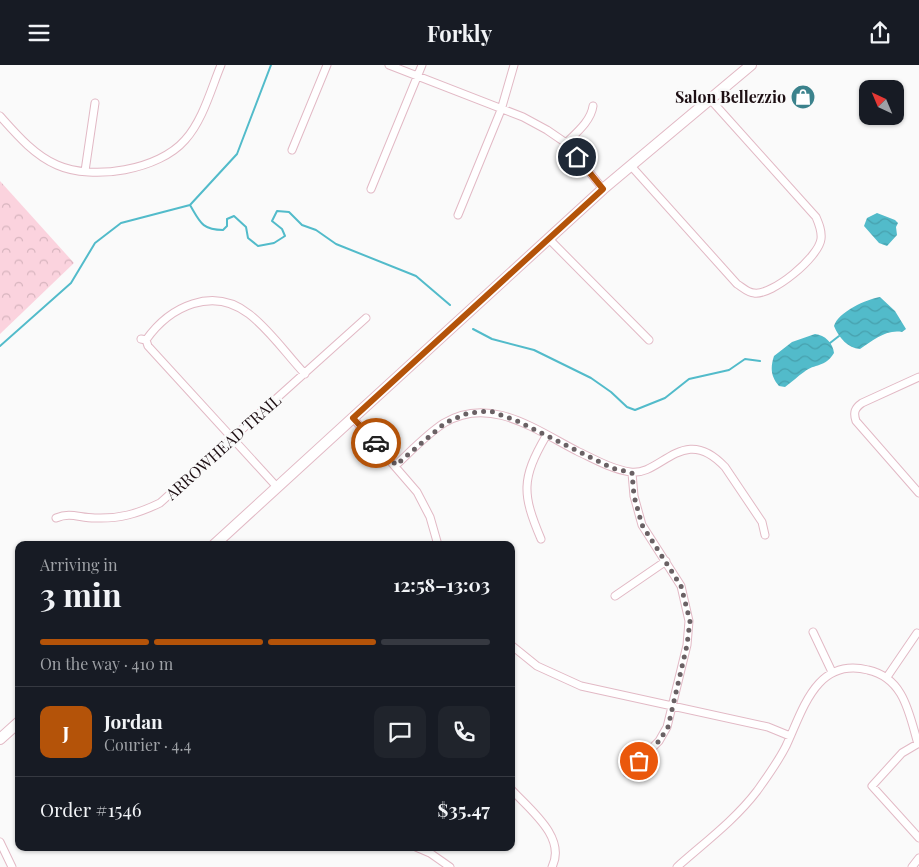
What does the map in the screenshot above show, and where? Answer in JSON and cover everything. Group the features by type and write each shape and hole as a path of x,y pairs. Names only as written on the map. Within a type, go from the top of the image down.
{"street":[{"path":"0,116 36,153 58,166 104,173 127,169 169,154 185,141 195,127 221,65"},
{"path":"292,150 327,65"},
{"path":"389,65 531,121 566,143 603,189"},
{"path":"371,189 422,65"},
{"path":"458,215 501,110 514,65"},
{"path":"218,541 603,189 632,167 751,65"},
{"path":"632,167 737,284 753,293 767,292 779,286 816,251 821,241 821,228 816,217 710,99"},
{"path":"85,171 95,103"},
{"path":"566,143 586,122 592,113 593,106"},
{"path":"549,239 649,340"},
{"path":"277,487 232,440 148,347 144,340 173,313 199,301 214,300 231,303 251,315 305,374"},
{"name":"ARROWHEAD TRAIL","path":"56,518 67,514 117,519 137,514 160,503 366,318"},
{"path":"919,377 862,403 851,413 919,493"},
{"path":"396,465 436,429 468,413 490,411 612,468 632,473 643,470 680,451 701,451 710,454 725,467 762,522 765,535"},
{"path":"353,418 396,465 423,503 437,541"},
{"path":"541,539 529,509 526,484 528,471 546,436"},
{"path":"627,773 659,741 668,727 674,707 690,621 684,595 666,561 642,525 634,496 632,473"},
{"path":"615,596 666,561"},
{"path":"813,632 832,672"},
{"path":"887,677 917,633"},
{"path":"515,648 537,666 569,681 674,707 768,727 790,736"},
{"path":"677,867 747,803 774,766 811,691 820,680 832,672 843,669 863,668 887,677 903,695 918,744 902,753 872,785 919,838"},
{"path":"0,739 15,726"},
{"path":"515,794 554,839 556,857 552,867"},
{"path":"0,842 12,867"},
{"path":"425,851 450,867"},
{"path":"912,867 919,858"}],"green space":[{"path":"0,181 74,263 0,334"}],"water":[{"path":"877,213 898,223 896,227 897,235 887,246 879,243 864,226 867,218"},
{"path":"880,297 895,311 906,329 902,332 896,331 886,334 860,349 848,344 841,338 834,326 837,321 854,307 868,300"},
{"path":"815,334 828,340 832,346 834,353 831,358 808,369 785,387 779,386 772,372 774,356 792,342"}],"waterway":[{"path":"190,205 237,154 271,65"},
{"path":"190,205 202,224 216,230 223,230 227,226 227,219 234,216 246,227 248,238 258,246 274,243 285,236 282,229 272,221 277,211 289,212 302,225 316,230 336,244 416,276 450,305"},
{"path":"0,346 71,283 95,243 121,223 190,205"},
{"path":"473,329 492,339 534,350 591,378 611,392 627,407 635,410 665,398 689,379 729,370 745,359 760,361"},
{"path":"830,343 839,336"}],"way so far":[{"path":"376,443 396,465 445,423 468,413 490,411 515,420 612,468 632,473 634,496 642,525 681,586 690,621 687,645 668,727 659,741 639,761"}],"place":[{"name":"Salon Bellezzio","path":"803,97"}],"route":[{"path":"376,443 353,418 603,189 577,157"}]}
